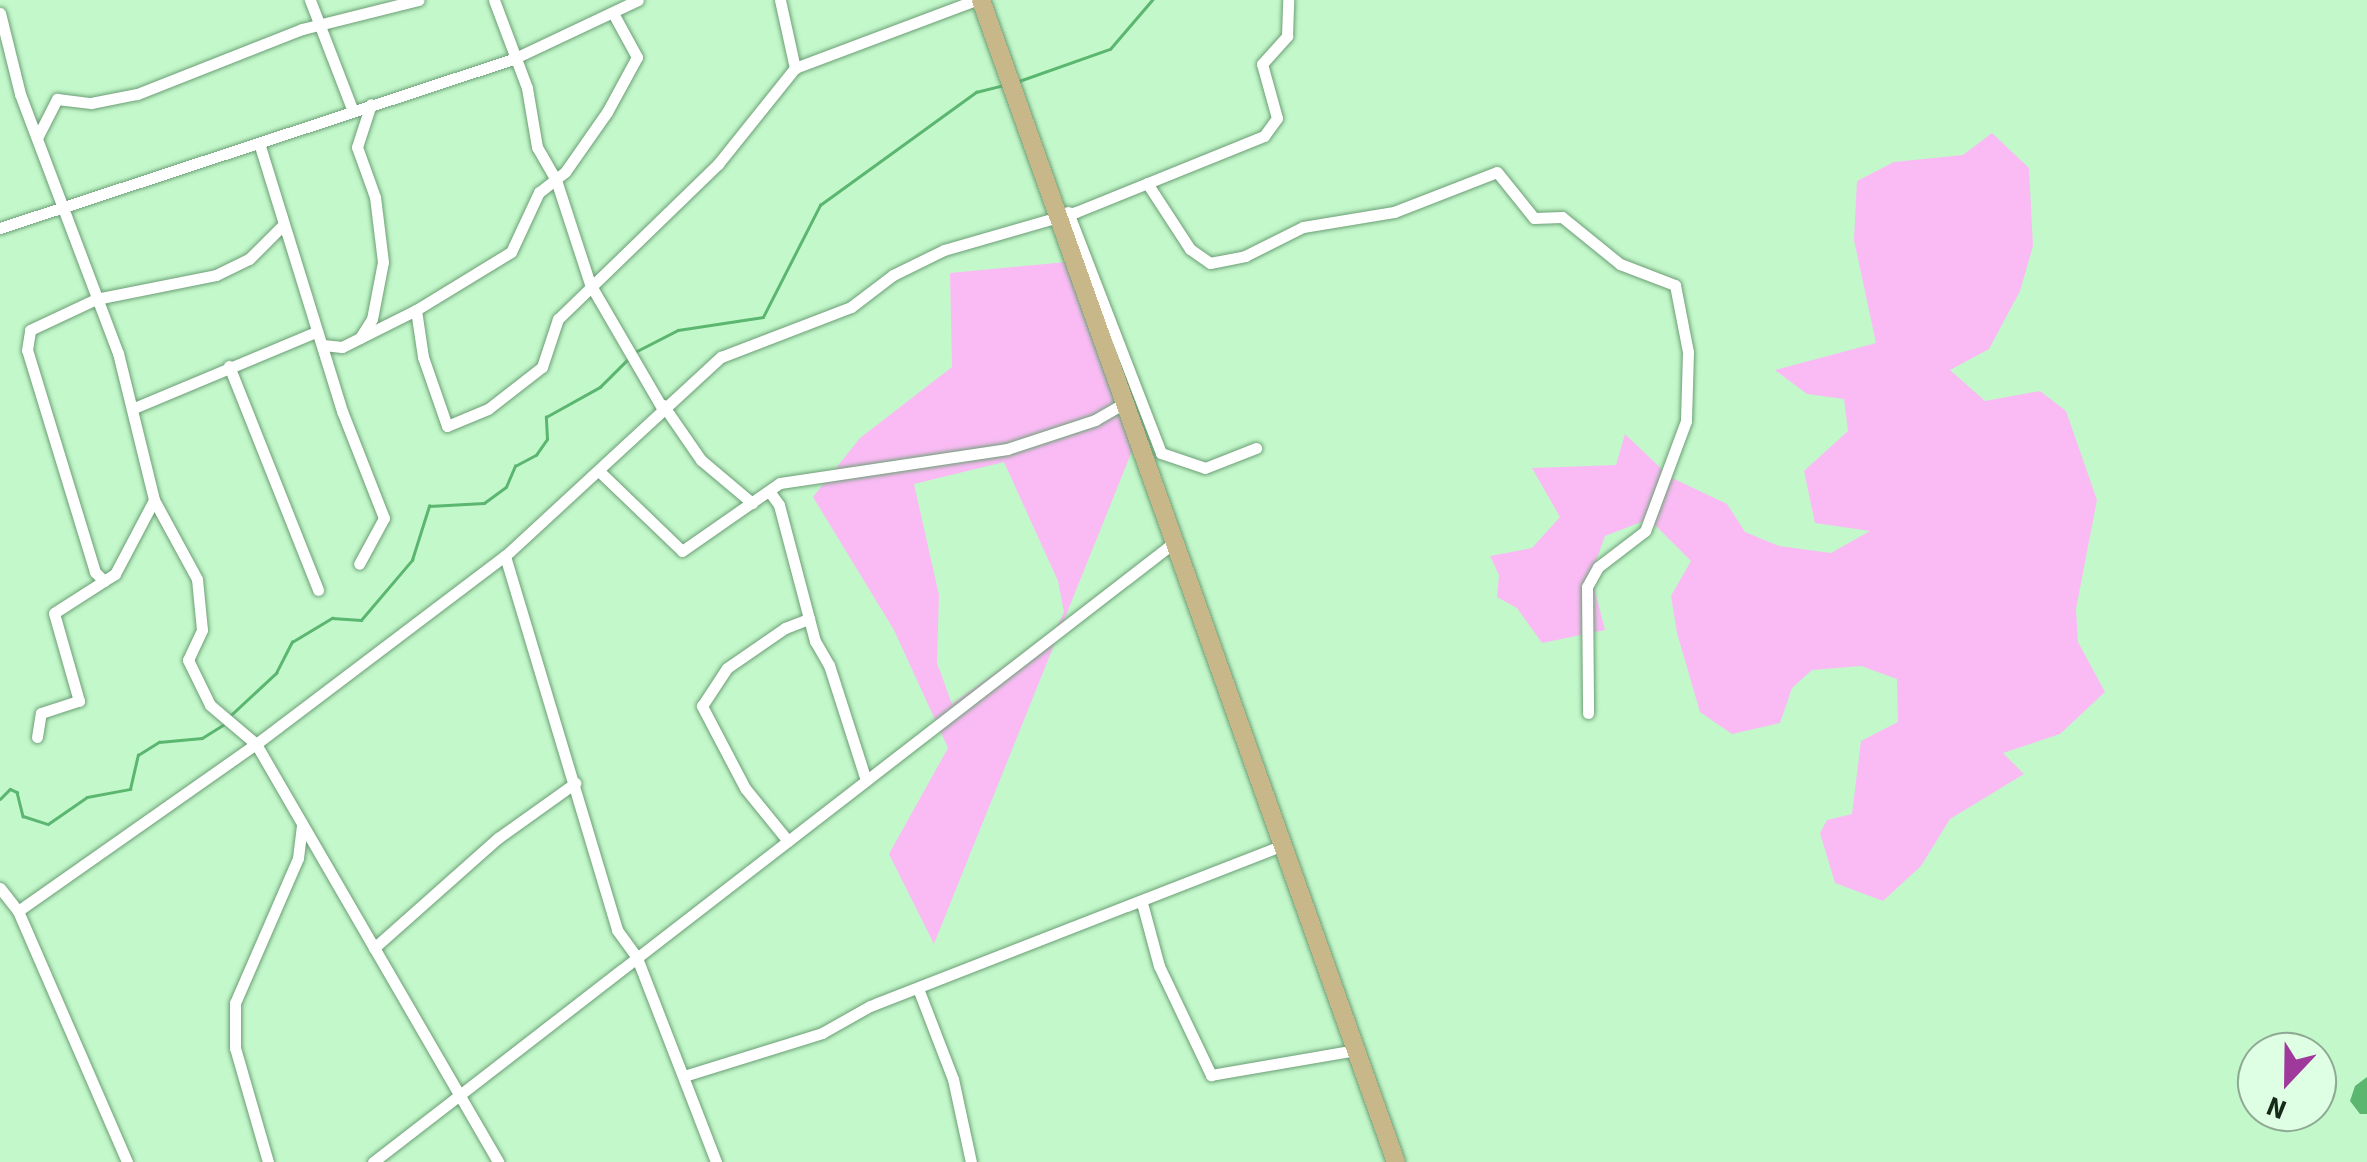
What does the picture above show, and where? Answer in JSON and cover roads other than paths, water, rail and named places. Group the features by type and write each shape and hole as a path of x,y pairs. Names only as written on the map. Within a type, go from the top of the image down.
{"main road":[{"path":"979,0 1062,212 1172,544 1396,1162"}],"street":[{"path":"310,0 352,109"},
{"path":"37,138 57,99 92,103 137,94 321,26 418,0"},
{"path":"494,0 527,88 537,146 556,180 590,284 662,405 700,460 752,502"},
{"path":"0,228 63,203 513,59 614,15 638,0"},
{"path":"780,0 795,68"},
{"path":"416,310 423,357 447,426 488,409 542,367 550,332 590,284 718,164 795,68 979,0"},
{"path":"18,912 256,744 505,556 601,473 662,405 705,366 740,354 755,338 850,306 893,275 944,250 996,238 1147,183 1274,127 1277,107 1262,64 1288,36 1288,0"},
{"path":"0,13 37,138 134,408 154,500 198,579 202,630 188,660 210,704 256,744 498,1162"},
{"path":"324,345 360,338 416,310 511,252 535,198 556,180 637,57 614,15"},
{"path":"360,338 372,319 383,262 375,197 357,147 371,104"},
{"path":"259,143 316,332 324,345 384,518 376,543 360,564"},
{"path":"1147,183 1190,249 1210,263 1246,256 1304,227 1394,212 1497,172 1534,218 1562,217 1620,264 1675,285 1688,352 1686,421 1645,530 1598,567 1587,587 1588,713"},
{"path":"1062,212 1161,453 1205,468 1256,448"},
{"path":"104,580 87,548 26,340 30,330 96,300 216,275 249,259 283,225"},
{"path":"134,408 316,332"},
{"path":"230,366 318,590"},
{"path":"601,473 682,552 780,484 1007,448 1094,420 1124,404"},
{"path":"769,490 780,505 809,620 866,780"},
{"path":"37,737 41,713 80,701 54,613 116,574 154,500"},
{"path":"373,1162 1172,544"},
{"path":"505,556 616,930 637,958 716,1162"},
{"path":"788,840 746,788 702,706 727,668 785,628 809,620"},
{"path":"374,948 498,838 575,783"},
{"path":"268,1162 235,1048 235,1003 298,858 302,824"},
{"path":"684,1076 822,1032 1281,846"},
{"path":"0,888 18,912 127,1162"},
{"path":"1142,903 1159,966 1211,1075 1355,1050"},
{"path":"920,991 954,1080 970,1162"}],"waterway":[{"path":"1019,81 1110,49 1152,0"},
{"path":"635,352 678,330 763,317 820,205 976,92 1005,85"},
{"path":"231,715 276,673 292,642 332,618 361,620 412,560 429,506 484,503 506,487 515,466 536,455 547,439 546,417 600,387 629,358"},
{"path":"0,799 10,789 17,792 23,816 48,824 87,797 130,789 138,755 159,742 202,738 223,725"}]}
